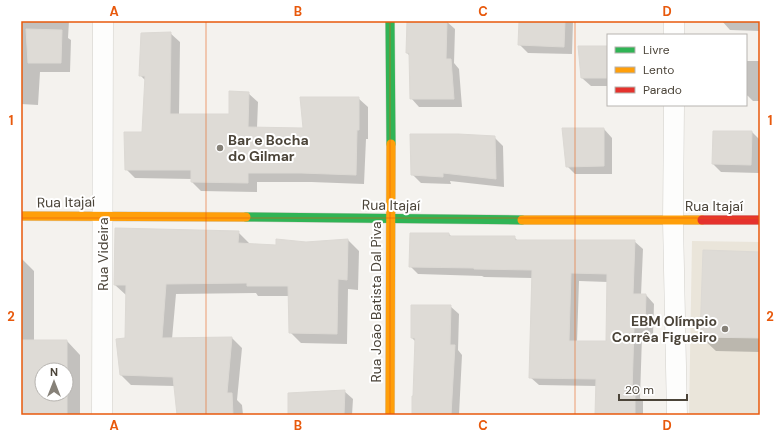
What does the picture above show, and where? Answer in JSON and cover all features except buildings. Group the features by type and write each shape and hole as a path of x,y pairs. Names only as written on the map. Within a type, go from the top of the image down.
{"street":[{"name":"Rua Videira","path":"102,415 103,21"},
{"name":"Rua João Batista Dal Piva","path":"390,21 390,415"},
{"path":"674,21 674,34"},
{"path":"674,106 673,220 677,415"},
{"name":"Rua Itajaí","path":"21,216 103,215 391,219 760,220"}],"shaded area":[{"name":"EBM Olímpio Corrêa Figueiro","path":"692,241 760,242 760,415 689,415"}],"traffic: fast":[{"path":"390,21 391,144"},
{"path":"246,217 522,220"}],"traffic: slow":[{"path":"390,415 391,144"},
{"path":"21,216 246,217"},
{"path":"522,220 702,220"}],"traffic: jam":[{"path":"702,220 760,220"}],"place":[{"name":"Bar e Bocha do Gilmar","path":"220,148"},
{"name":"EBM Olímpio Corrêa Figueiro","path":"725,329"}]}
